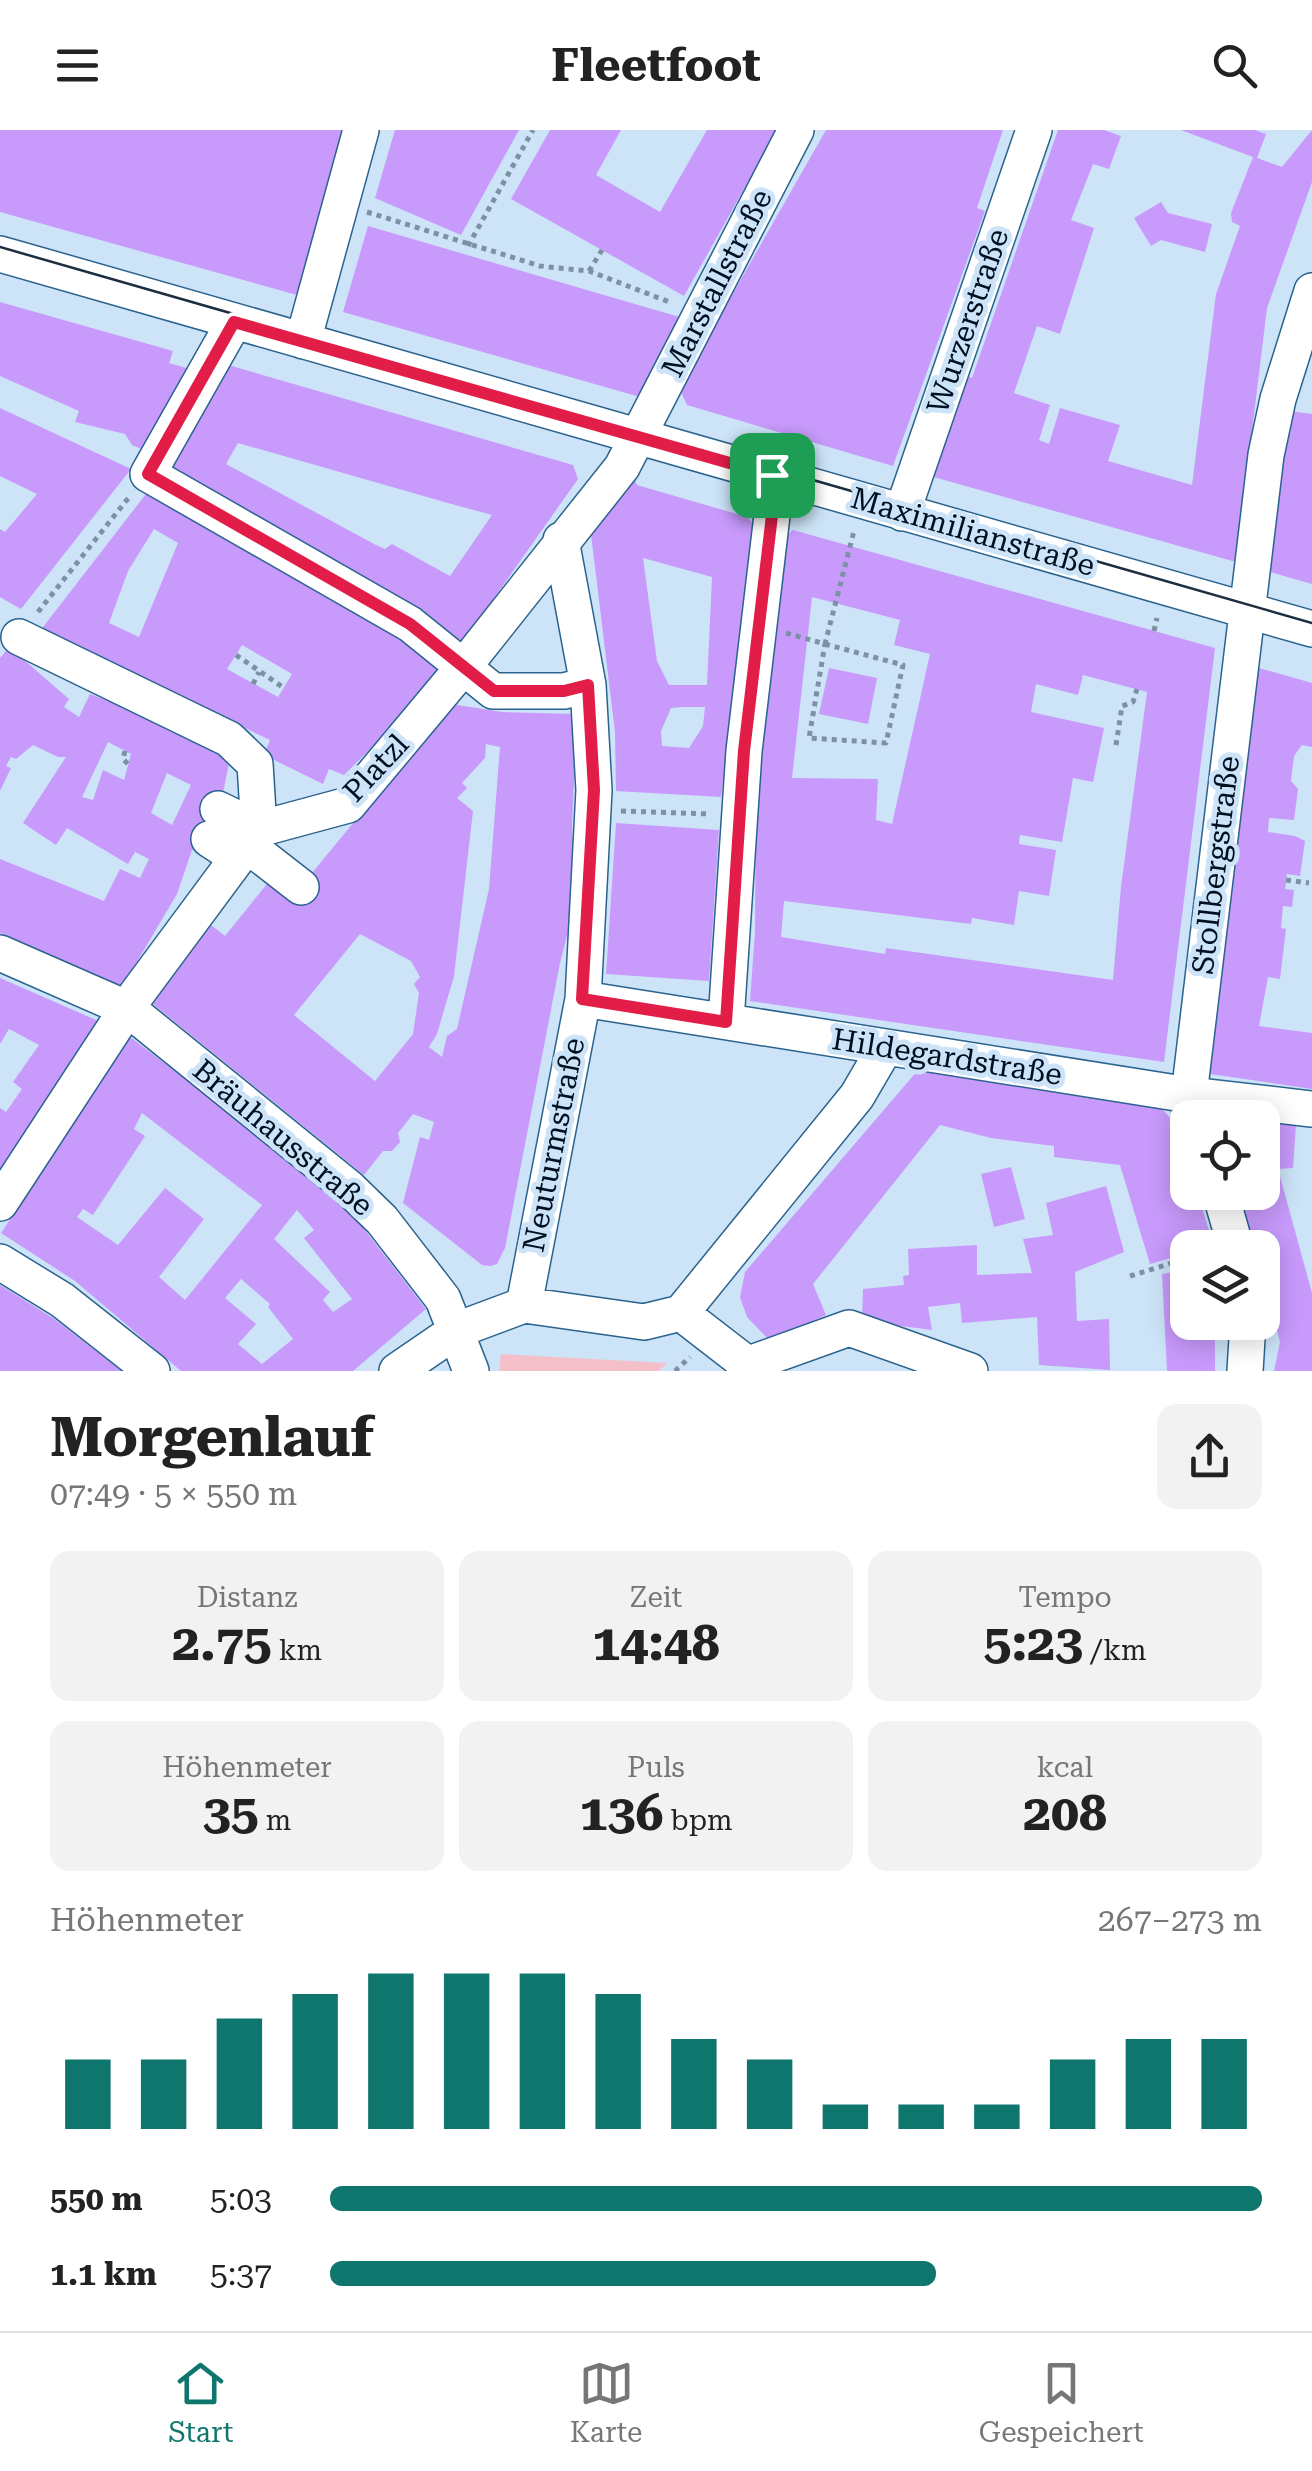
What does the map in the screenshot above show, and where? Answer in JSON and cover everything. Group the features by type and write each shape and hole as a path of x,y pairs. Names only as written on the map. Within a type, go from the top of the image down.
{"street":[{"path":"303,341 361,130"},
{"name":"Marstallstraße","path":"561,540 622,467 796,130"},
{"name":"Wurzerstraße","path":"902,512 1034,130"},
{"name":"Maximilianstraße","path":"0,254 1312,630"},
{"name":"Stollbergstraße","path":"1194,1100 1240,648 1266,455 1278,399 1312,291"},
{"path":"234,322 148,474 410,624 494,691 564,691 588,685"},
{"path":"726,1022 744,751 773,507 772,475"},
{"name":"Platzl","path":"234,836 348,805 465,666 561,540"},
{"name":"Neuturmstraße","path":"524,1305 582,999 594,790 588,685 561,540"},
{"path":"0,1202 128,1009 234,836 254,764 232,732 155,703 19,636"},
{"path":"234,836 301,886"},
{"name":"Bräuhausstraße","path":"0,953 128,1009 348,1188 382,1220 443,1299 471,1371"},
{"name":"Hildegardstraße","path":"582,999 886,1048 1170,1102"},
{"path":"397,1371 456,1330 524,1305 644,1322 681,1313 857,1096 886,1048"},
{"name":"Hildegardstraße","path":"1280,1107 1312,1108"},
{"path":"0,1262 62,1300 152,1371"},
{"path":"681,1313 752,1368 849,1328 970,1371"},
{"path":"1245,1371 1247,1340"}],"path":[{"path":"468,246 533,130"},
{"path":"341,202 468,246 540,266 589,271 702,314"},
{"path":"589,271 602,250"},
{"path":"536,275 540,266"},
{"path":"19,636 148,474"},
{"path":"759,626 825,644 903,666 886,743 809,738 825,644 854,532"},
{"path":"1154,631 1158,618"},
{"path":"236,655 284,688"},
{"path":"253,684 259,672"},
{"path":"1116,745 1122,706 1133,702 1136,689"},
{"path":"125,751 123,759 128,764"},
{"path":"622,811 722,814"},
{"path":"1286,880 1309,883"},
{"path":"1130,1276 1170,1264"}],"shaded area":[{"path":"501,1354 667,1363 659,1371 499,1371"}],"building":[{"path":"0,130 344,130 297,295 0,212"},
{"path":"395,130 519,130 461,235 375,198"},
{"path":"550,130 621,130 596,175 660,212 707,130 777,130 684,296 511,199"},
{"path":"826,130 1003,130 977,208 985,211 893,466 687,405 679,388"},
{"path":"1058,130 1104,130 1121,136 1109,169 1093,164 1071,220 1094,228 1060,334 1037,326 1014,393 1050,405 1039,440 1049,444 1060,408 1120,425 1108,461 1192,485 1216,294 1240,226 1232,222 1231,213 1253,157 1181,130 1255,130 1266,134 1257,158 1282,167 1312,130 1312,182 1267,308 1236,562 930,476 964,375 972,378"},
{"path":"1161,202 1168,213 1212,224 1205,252 1161,240 1151,246 1134,218"},
{"path":"368,226 683,318 640,397 343,312"},
{"path":"0,302 173,351 169,363 190,369 146,451 132,445 125,434 75,422 79,411 0,376"},
{"path":"225,364 573,465 578,479 463,642 172,479 169,467","holes":["238,443 492,515 450,576 392,544 385,549 376,545 226,464"]},
{"path":"0,408 131,469 21,609 0,597 0,529 5,532 37,494 0,476"},
{"path":"1290,411 1312,414 1312,584 1270,572"},
{"path":"635,480 637,485 747,517 756,527 721,797 616,791 615,732 590,526 619,486","holes":["643,558 712,577 707,685 669,685 657,661","705,707 703,726 689,748 662,746 661,731 671,708"]},
{"path":"149,490 339,605 344,596 442,664 442,678 344,775 329,769 323,784 264,755 270,740 40,631","holes":["154,529 178,543 139,637 109,623 128,571","242,645 292,674 278,697 227,669"]},
{"path":"793,530 1215,648 1164,1062 750,1001 755,932 756,774 781,539","holes":["812,597 900,620 894,645 930,654 892,824 876,820 878,779 792,778","1083,675 1147,692 1113,980 886,948 885,954 781,937 784,901 971,924 972,918 1014,925 1019,891 1049,896 1056,850 1019,844 1020,835 1062,842 1073,778 1093,782 1104,728 1031,712 1036,684 1078,695"]},
{"path":"9,647 69,699 64,707 79,717 90,694 158,720 230,758 204,853 192,850 177,894 122,987 0,933 0,859 104,901 120,869 140,878 149,859 135,852 128,864 67,828 56,845 23,823 66,757 33,745 16,759 11,757 6,766 11,768 0,791 0,658","holes":["108,742 131,754 124,780 103,770 93,800 82,797","167,773 191,785 172,825 151,813"]},
{"path":"829,668 877,678 868,724 819,714"},
{"path":"1259,668 1312,683 1312,747 1302,745 1294,756 1291,781 1298,789 1294,820 1269,818 1268,832 1305,841 1300,876 1287,874 1285,889 1294,890 1292,907 1283,906 1281,928 1286,929 1280,979 1268,977 1259,1026 1312,1033 1312,1089 1210,1074"},
{"path":"451,704 502,712 577,714 572,827 575,905 560,963 505,1248 497,1264 482,1265 403,1203 420,1137 429,1140 434,1122 413,1114 398,1133 400,1142 392,1151 383,1151 364,1175 149,1001 211,925 225,936 267,884 289,901","holes":["486,744 500,747 489,889 457,1029 447,1036 442,1057 429,1047 437,1034 454,976 473,811 457,798 467,788 462,783 485,758","360,934 411,961 420,977 414,984 419,993 413,1034 375,1081 294,1015"]},
{"path":"616,823 719,830 709,981 606,974"},
{"path":"0,978 103,1023 0,1178 0,1108 6,1112 22,1089 13,1082 39,1045 9,1029 0,1044"},
{"path":"130,1037 321,1181 357,1220 426,1309 353,1371 181,1371 75,1281 1,1233","holes":["142,1113 262,1205 185,1300 159,1277 204,1219 165,1188 118,1245 77,1217 83,1209 93,1215 145,1136 134,1129","297,1210 314,1230 304,1238 352,1299 333,1312 323,1300 330,1292 274,1239","241,1279 270,1304 268,1307 293,1339 262,1364 238,1344 256,1324 225,1298"]},
{"path":"918,1070 1162,1109 1170,1118 1170,1210 1203,1210 1209,1230 1170,1230 1170,1258 1150,1264 1120,1165 1054,1157 1054,1146 991,1138 940,1125 813,1284 826,1315 770,1341 747,1317 740,1297 745,1272"},
{"path":"1280,1122 1296,1124 1293,1168 1280,1169"},
{"path":"1011,1167 1025,1219 994,1227 981,1174"},
{"path":"1280,1176 1312,1293 1312,1371 1274,1371 1280,1342 1280,1230 1250,1230 1243,1210 1280,1210"},
{"path":"1106,1186 1124,1252 1075,1272 1077,1321 1109,1319 1110,1370 1039,1365 1037,1317 962,1323 960,1303 928,1307 932,1330 862,1321 863,1289 904,1285 903,1276 909,1275 908,1249 977,1245 977,1275 1032,1273 1023,1239 1053,1235 1046,1203"},
{"path":"1170,1272 1170,1340 1215,1340 1215,1371 1167,1371 1162,1274"},
{"path":"0,1285 53,1318 122,1371 0,1371"}],"tram line":[{"path":"0,247 1312,623"}],"route":[{"path":"234,322 772,475 773,507 744,751 726,1022 582,999 594,790 588,685 564,691 494,691 410,624 148,474 234,322"}]}
